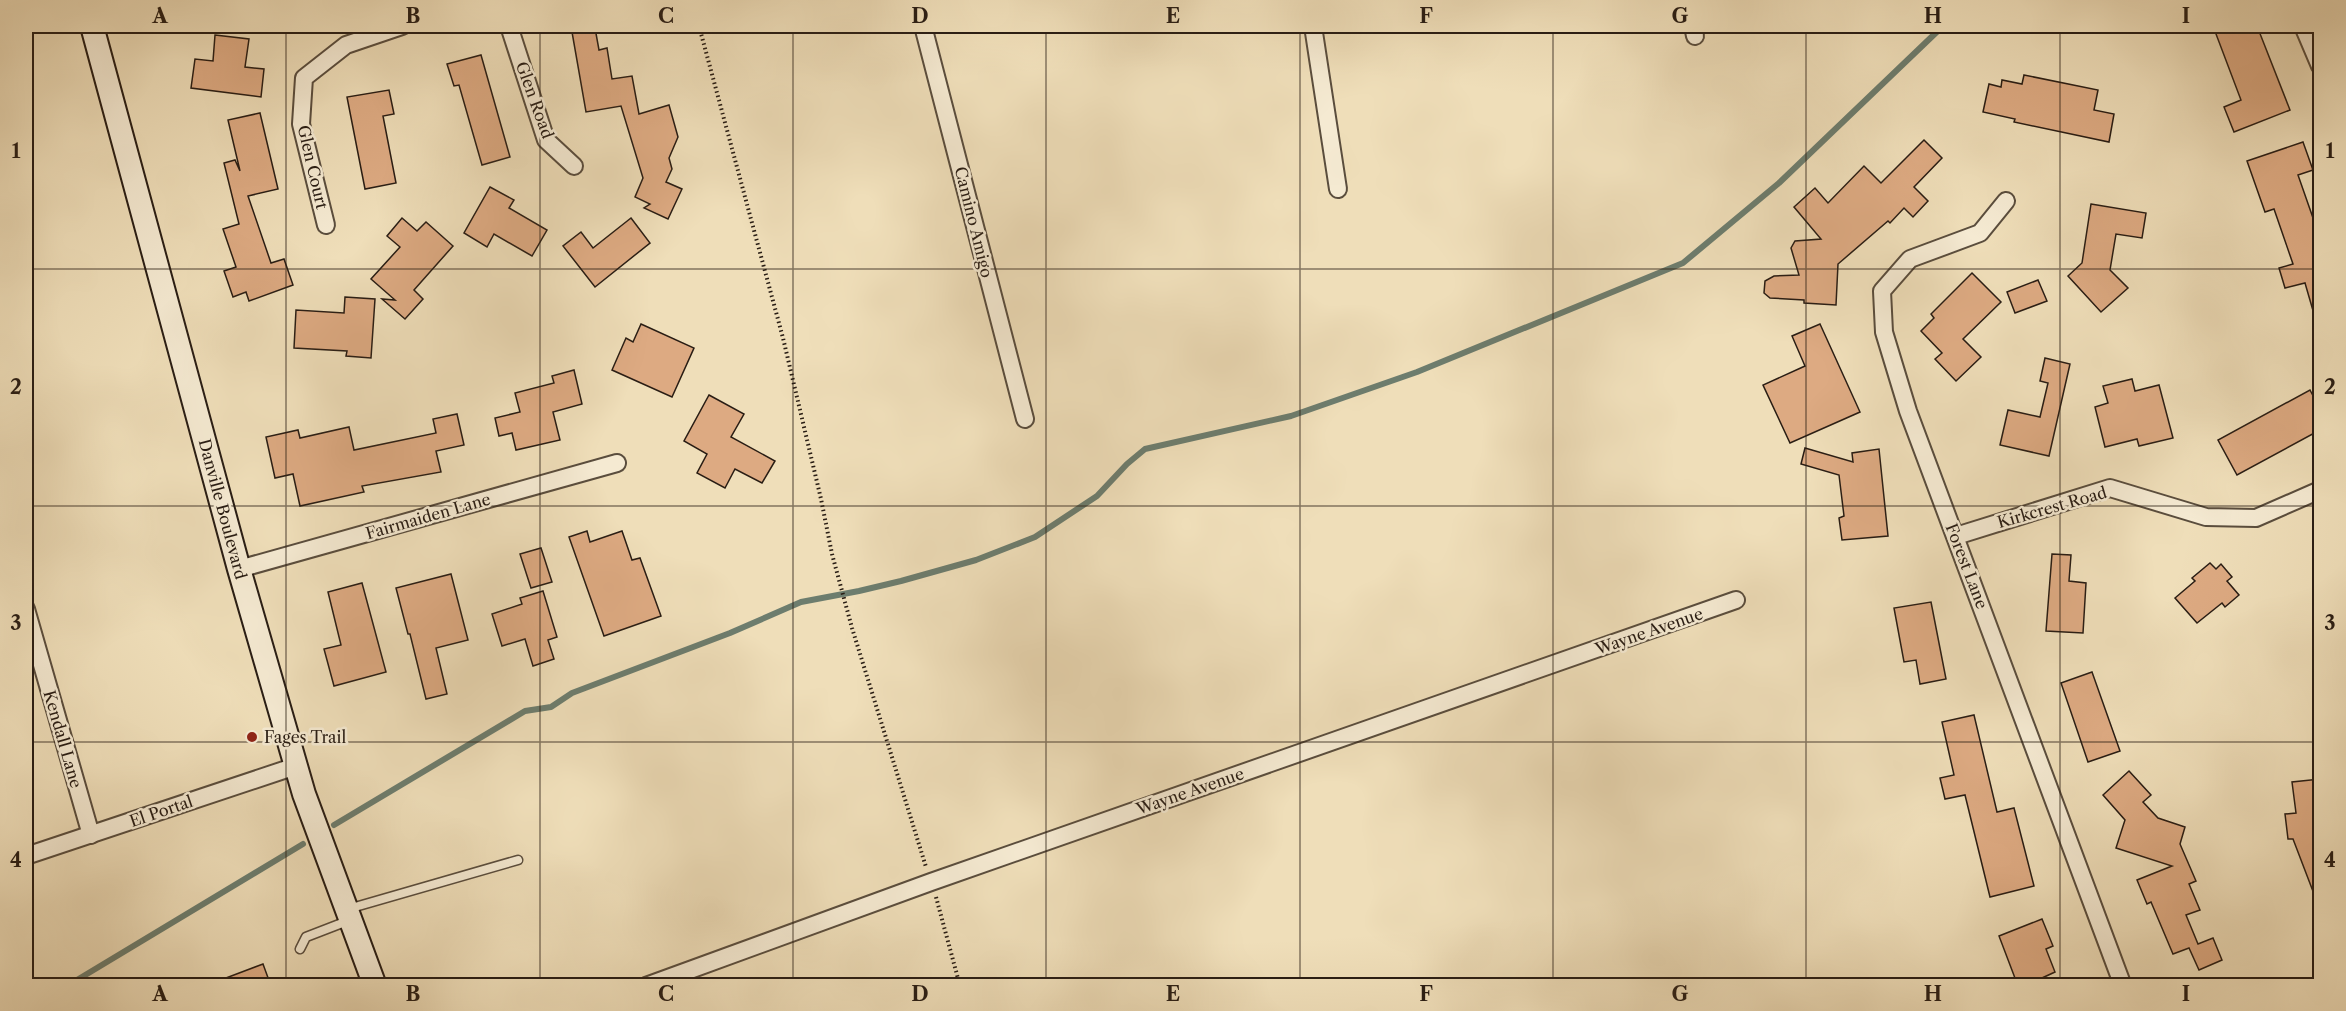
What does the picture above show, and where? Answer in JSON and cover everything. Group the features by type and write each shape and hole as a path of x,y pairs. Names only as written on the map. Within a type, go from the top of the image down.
{"main road":[{"name":"Danville Boulevard","path":"92,26 239,569 304,794 375,986"}],"street":[{"name":"Glen Court","path":"326,225 301,124 304,78 346,45 402,26"},
{"name":"Glen Road","path":"509,26 546,140 574,166"},
{"name":"Camino Amigo","path":"923,26 1025,419"},
{"path":"1313,26 1338,189"},
{"path":"2304,26 2320,66"},
{"name":"Forest Lane","path":"2006,201 1980,233 1910,259 1882,291 1884,332 1908,411 2123,986"},
{"name":"Fairmaiden Lane","path":"239,569 617,463"},
{"name":"Kirkcrest Road","path":"1956,536 2110,488 2206,517 2256,518 2320,490"},
{"name":"Wayne Avenue","path":"646,986 931,882 1736,600"},
{"name":"Kendall Lane","path":"26,609 91,835"},
{"name":"El Portal","path":"26,856 296,766"}],"lane":[{"path":"300,949 306,937 348,915 518,860"}],"path":[{"path":"699,26 783,338 832,554 960,986"}],"building":[{"path":"2213,26 2257,26 2290,110 2234,132 2224,107 2241,100"},
{"path":"595,28 599,50 607,48 612,79 632,76 639,114 669,105 678,137 669,158 672,169 666,182 682,189 668,219 644,208 650,204 635,197 643,178 621,106 586,112 572,32"},
{"path":"215,35 249,39 245,67 264,69 261,97 191,88 195,59 213,61"},
{"path":"481,55 510,157 482,165 459,85 454,86 447,64"},
{"path":"2024,75 2098,90 2094,110 2114,114 2109,142 2014,122 2015,119 1983,112 1989,84 2001,87 2002,80 2022,84"},
{"path":"389,90 394,114 383,116 396,183 365,189 347,97"},
{"path":"260,113 278,189 248,196 271,263 284,259 293,285 249,301 246,292 233,297 224,271 236,267 223,229 239,224 224,163 235,160 240,171 228,120"},
{"path":"1924,140 1942,158 1914,187 1928,201 1913,217 1904,208 1890,223 1888,221 1838,264 1836,305 1770,298 1764,293 1765,281 1774,276 1799,275 1791,248 1795,241 1821,239 1794,207 1815,188 1828,203 1864,166 1881,183"},
{"path":"2303,142 2313,170 2298,175 2320,238 2320,321 2316,321 2305,283 2285,288 2279,268 2293,264 2274,209 2265,212 2247,161"},
{"path":"490,187 514,200 509,208 547,230 532,256 494,234 487,247 464,233"},
{"path":"2091,204 2146,213 2142,238 2116,234 2110,270 2128,288 2101,312 2068,276 2082,263"},
{"path":"402,218 417,231 426,222 453,246 414,290 423,299 405,319 382,299 395,300 371,279 400,247 387,236"},
{"path":"631,218 650,243 595,287 563,246 581,232 593,248"},
{"path":"1972,273 2001,302 1963,339 1981,357 1956,381 1935,359 1942,353 1921,331 1934,318 1931,314"},
{"path":"2038,280 2047,301 2015,313 2007,292"},
{"path":"345,297 375,299 371,358 346,356 347,351 294,348 296,310 344,313"},
{"path":"641,324 694,348 672,397 612,370 626,338 633,342"},
{"path":"1820,324 1860,412 1790,443 1763,385 1805,366 1792,336"},
{"path":"2045,358 2070,364 2049,456 2000,445 2008,410 2040,417 2048,383 2040,381"},
{"path":"574,370 582,404 553,412 560,440 516,450 512,433 499,436 495,418 520,412 515,393 554,383 552,376"},
{"path":"2132,379 2135,391 2159,385 2173,438 2139,446 2137,439 2105,447 2095,407 2108,403 2103,386"},
{"path":"2310,390 2320,409 2320,430 2237,475 2218,440"},
{"path":"709,395 744,414 731,437 775,461 762,483 735,469 725,488 697,473 707,454 684,441"},
{"path":"457,414 464,445 436,451 441,472 362,486 364,492 300,506 293,474 275,478 266,437 298,430 300,438 349,427 354,450 436,433 433,419"},
{"path":"1805,448 1853,462 1852,453 1879,449 1888,536 1842,540 1839,518 1844,516 1839,475 1801,464"},
{"path":"587,531 590,542 622,531 632,560 640,558 661,616 604,636 569,537"},
{"path":"541,548 552,582 531,588 520,554"},
{"path":"2052,554 2071,555 2069,581 2086,583 2083,633 2046,631"},
{"path":"2210,563 2216,569 2221,564 2232,577 2227,581 2239,595 2225,607 2222,603 2197,623 2175,598 2195,581 2192,578"},
{"path":"451,574 468,640 436,648 447,694 426,699 396,588"},
{"path":"362,583 386,672 334,686 324,649 341,645 328,592"},
{"path":"543,591 557,637 548,640 554,659 533,666 525,639 502,646 492,614 522,604 520,598"},
{"path":"1931,602 1946,679 1920,684 1916,660 1904,662 1894,608"},
{"path":"2092,672 2120,751 2088,762 2061,683"},
{"path":"1974,715 1997,812 2014,808 2034,886 1990,897 1965,795 1945,799 1940,778 1954,775 1942,722"},
{"path":"2129,771 2151,795 2143,802 2158,818 2185,827 2180,844 2196,881 2189,884 2200,910 2186,915 2198,944 2213,938 2222,960 2199,970 2189,948 2173,954 2151,902 2147,904 2137,880 2172,866 2116,848 2125,820 2103,795"},
{"path":"2320,779 2319,907 2293,839 2288,839 2285,814 2296,813 2292,782"},
{"path":"2042,919 2053,946 2046,949 2055,972 2042,978 2045,986 2018,986 1999,936"},
{"path":"263,964 271,986 210,986 210,984"}],"waterway":[{"path":"334,825 525,711 551,707 572,693 730,633 801,602 901,581 976,560 1035,537 1097,496 1127,464 1145,449 1291,416 1417,372 1683,263 1779,183 1943,26"},
{"path":"67,986 303,844"},
{"path":"26,979 63,986"}],"place":[{"name":"Fages Trail","path":"252,737"}]}
